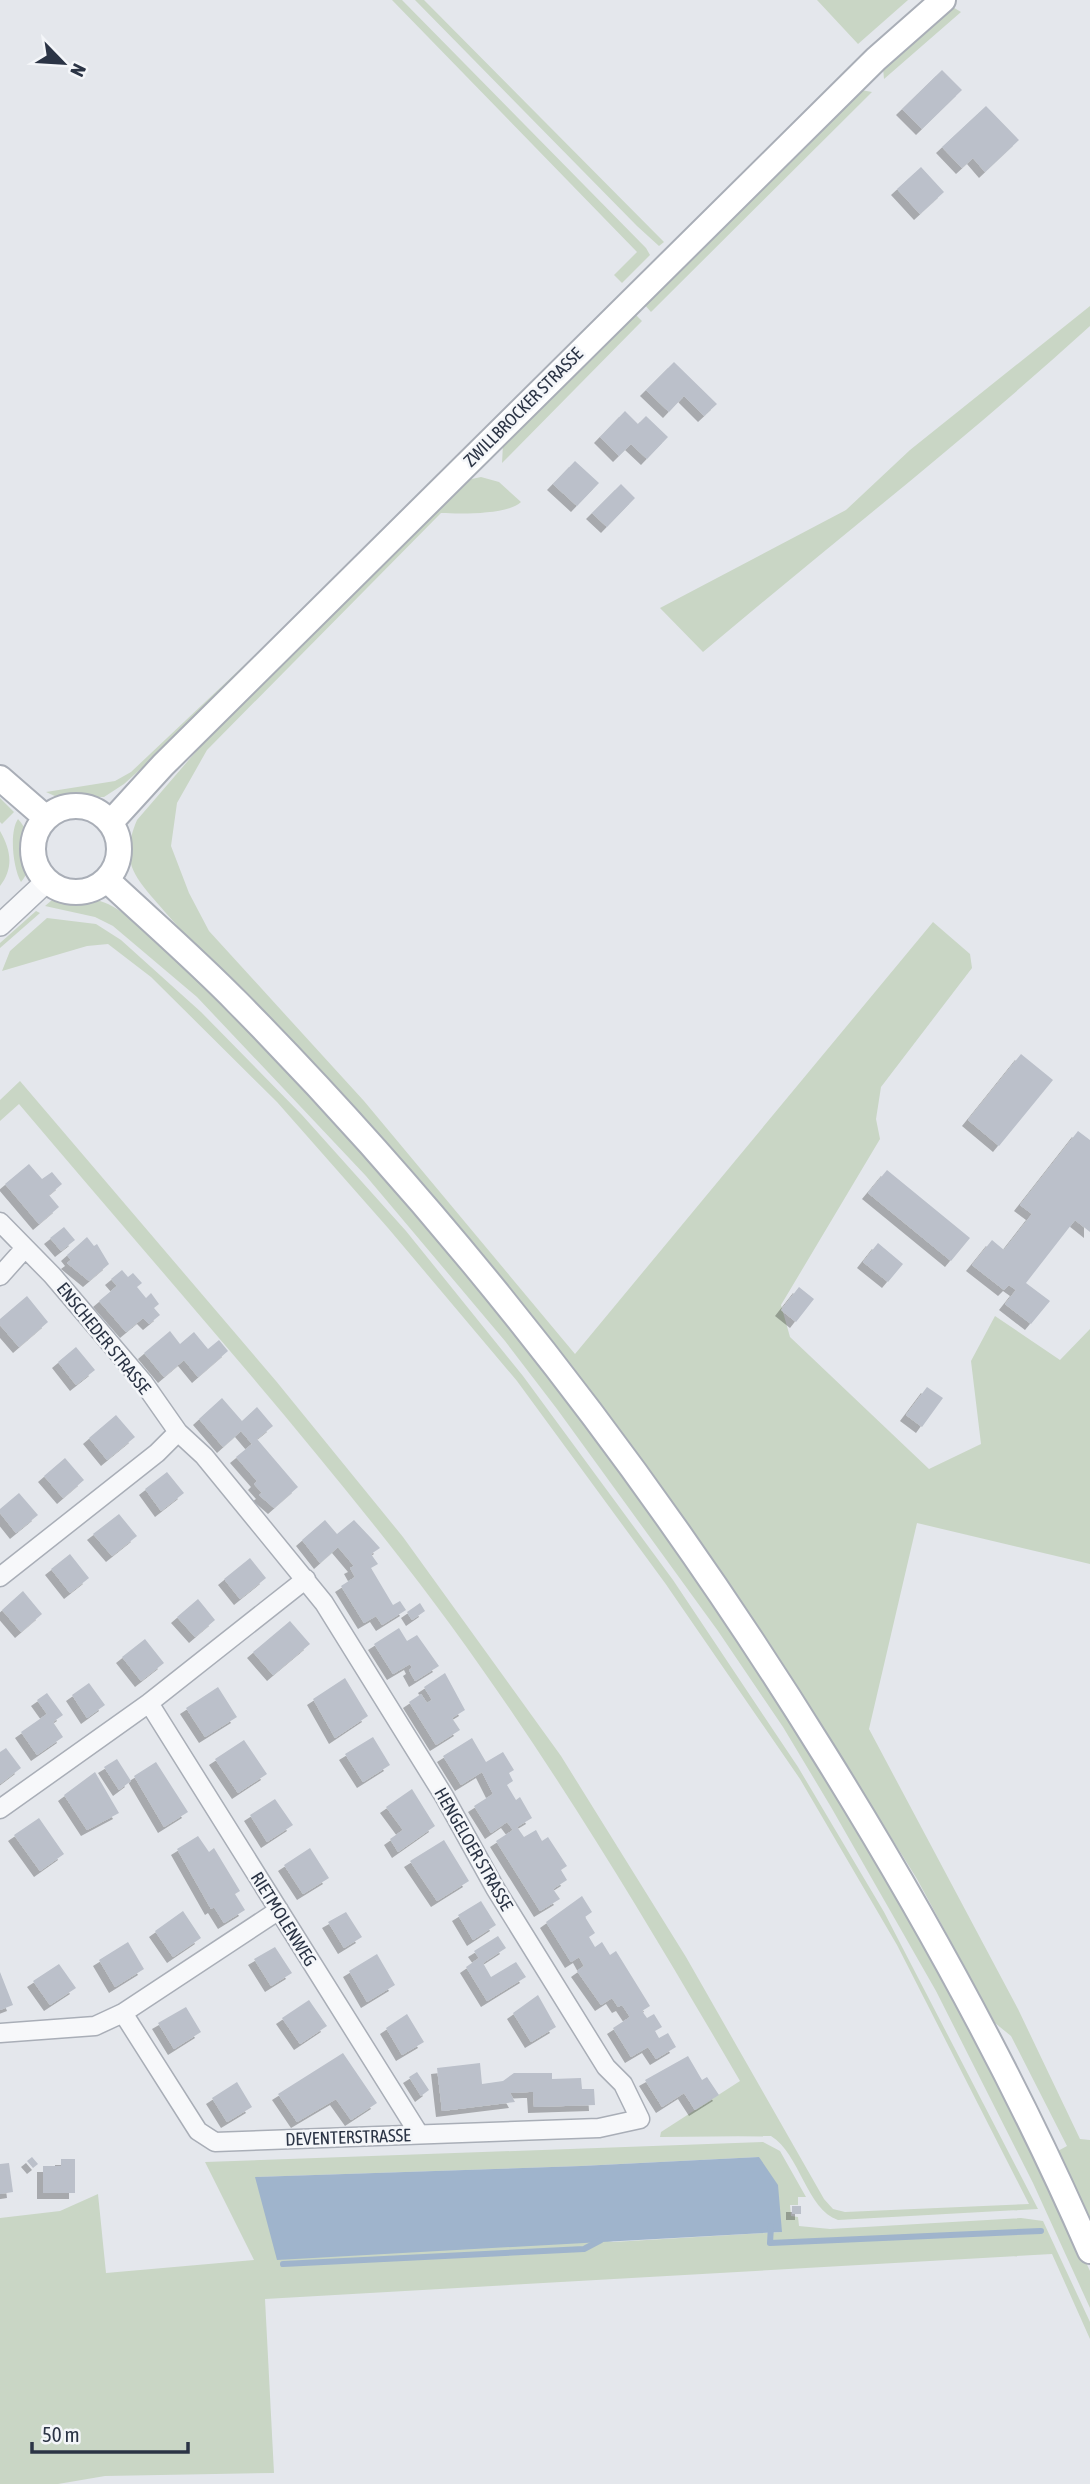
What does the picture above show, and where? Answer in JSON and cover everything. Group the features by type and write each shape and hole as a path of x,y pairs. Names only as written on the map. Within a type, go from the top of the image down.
{"main road":[{"name":"ZWILLBROCKER STRASSE","path":"111,822 163,765 542,387 876,59 943,0"},
{"path":"0,778 46,818"},
{"path":"79,805 91,808 111,822 120,845 119,858 107,880 83,892 58,889 38,870 33,842 46,818 67,806 79,805"},
{"path":"107,880 237,1002 401,1178 512,1311 620,1451 759,1650 862,1815 961,1987 1090,2251"}],"street":[{"path":"0,925 47,881"},
{"name":"ENSCHEDER STRASSE","path":"0,1222 143,1382 178,1432 204,1456 272,1538"},
{"path":"0,1276 25,1248"},
{"path":"0,1577 157,1453 178,1432"},
{"name":"HENGELOER STRASSE","path":"272,1538 306,1579 437,1784 495,1888 606,2067 623,2084 640,2119"},
{"path":"0,1809 149,1703 306,1579"},
{"name":"RIETMOLENWEG","path":"149,1703 419,2134"},
{"path":"0,2033 95,2026 123,2013 279,1910"},
{"name":"DEVENTERSTRASSE","path":"123,2013 198,2131 215,2142 599,2128 640,2119"}],"green space":[{"path":"392,0 402,0 646,248 650,255 622,283 614,275 637,252"},
{"path":"415,0 424,0 664,242 659,246 637,226"},
{"path":"817,0 908,0 858,44"},
{"path":"951,6 961,12 884,79 883,68"},
{"path":"861,90 872,92 651,312 644,304"},
{"path":"1090,306 1090,326 947,451 703,652 660,608 846,510 910,450"},
{"path":"635,314 642,321 502,463 503,444"},
{"path":"481,477 499,482 521,502 495,511 441,513 207,750 177,803 171,846 189,893 209,931 364,1101 575,1354 933,922 970,954 972,968 881,1087 876,1119 880,1139 781,1305 790,1337 929,1469 981,1444 971,1361 995,1316 1060,1360 1090,1329 1090,1564 917,1523 869,1729 1018,2009 1080,2139 1090,2140 1090,2222 1056,2152 1067,2146 1011,2036 995,2023 917,1879 778,1656 677,1510 564,1360 165,912 133,870 129,849 137,820 218,726 467,480"},
{"path":"291,621 174,739 124,784 104,797 57,797 46,792 115,781 131,772"},
{"path":"0,798 14,812 2,824 0,822"},
{"path":"18,819 27,833 31,850 29,867 21,882 13,850"},
{"path":"0,831 7,845 9,866 0,886"},
{"path":"65,898 100,901 127,916 192,973 275,1056 485,1292 575,1405 660,1521 742,1640 819,1762 962,2013 1028,2141 1090,2271 1090,2308 1033,2183 936,1991 831,1807 783,1727 718,1631 557,1409 505,1341 366,1176 197,997 113,926 95,917 45,906 52,900"},
{"path":"36,911 40,913 0,948 0,943"},
{"path":"47,918 96,924 121,940 201,1012 302,1115 406,1231 523,1376 673,1580 798,1767 884,1912 1038,2209 838,2220 827,2214 819,2205 789,2155 771,2136 660,2137 661,2132 740,2081 617,1874 485,1673 344,1488 19,1104 0,1121 0,1100 20,1081 276,1381 403,1537 561,1756 686,1957 824,2199 833,2209 845,2212 1029,2204 897,1945 800,1779 665,1583 517,1381 277,1102 151,977 108,944 87,946 2,971 10,951"},
{"path":"763,2142 780,2151 806,2197 798,2197 798,2205 790,2205 791,2216 798,2217 799,2226 830,2229 1021,2218 1043,2221 1090,2322 1090,2339 1052,2254 265,2299 274,2473 105,2476 58,2484 0,2484 0,2218 60,2211 98,2194 106,2273 254,2260 205,2162","holes":["759,2157 781,2232 613,2242 256,2177"]}],"water":[{"path":"759,2157 778,2185 782,2232 277,2260 255,2177 581,2166"}],"building":[{"path":"942,70 962,90 922,129 902,109"},
{"path":"986,106 1019,140 985,172 973,158 962,168 942,147"},
{"path":"921,167 944,192 920,214 897,189"},
{"path":"674,362 717,404 704,416 684,396 669,412 646,390"},
{"path":"625,411 638,424 646,416 668,437 647,459 631,444 619,456 600,437"},
{"path":"575,461 599,483 577,506 553,484"},
{"path":"621,484 635,498 607,527 592,513"},
{"path":"1021,1054 1053,1080 999,1146 968,1120"},
{"path":"1078,1131 1090,1140 1090,1232 1075,1220 1026,1283 1050,1301 1031,1324 1005,1304 1016,1290 1009,1285 1004,1290 972,1265 992,1240 1004,1250 1032,1214 1020,1205"},
{"path":"29,1164 42,1179 52,1172 62,1184 49,1195 59,1207 39,1224 5,1184"},
{"path":"887,1170 970,1238 951,1261 868,1193"},
{"path":"64,1227 75,1240 61,1251 50,1238"},
{"path":"87,1237 94,1246 97,1244 109,1264 89,1281 67,1263 71,1260 67,1255"},
{"path":"878,1243 903,1264 888,1282 863,1262"},
{"path":"122,1270 128,1277 133,1273 142,1283 137,1287 146,1298 151,1293 159,1304 154,1308 160,1315 149,1324 143,1318 126,1332 99,1301 117,1286 111,1279"},
{"path":"799,1287 814,1299 796,1322 781,1310"},
{"path":"27,1296 48,1322 19,1347 0,1325 0,1319"},
{"path":"170,1331 180,1344 194,1332 208,1349 219,1340 228,1351 198,1377 184,1360 164,1377 144,1353"},
{"path":"76,1347 95,1370 76,1385 58,1362"},
{"path":"927,1387 943,1398 922,1427 906,1415"},
{"path":"222,1398 242,1421 257,1407 273,1426 257,1439 298,1487 274,1508 259,1495 262,1493 254,1484 257,1481 236,1457 252,1444 241,1431 223,1447 199,1419"},
{"path":"116,1415 135,1437 107,1460 89,1438"},
{"path":"65,1458 84,1480 63,1498 44,1476"},
{"path":"167,1472 184,1493 161,1511 145,1489"},
{"path":"19,1493 38,1515 16,1533 0,1513 0,1509"},
{"path":"119,1514 137,1536 112,1556 93,1534"},
{"path":"325,1520 337,1534 354,1520 380,1548 371,1554 378,1564 371,1568 393,1605 400,1601 406,1610 382,1625 376,1616 364,1623 341,1586 355,1577 350,1568 354,1566 338,1547 320,1563 302,1540"},
{"path":"70,1554 89,1578 70,1593 51,1569"},
{"path":"250,1558 266,1578 240,1599 224,1579"},
{"path":"23,1591 42,1614 21,1632 2,1610"},
{"path":"198,1599 215,1620 195,1637 177,1617"},
{"path":"420,1603 425,1611 412,1620 407,1612"},
{"path":"290,1621 310,1644 273,1675 253,1652"},
{"path":"399,1628 407,1641 417,1635 439,1666 415,1681 409,1670 412,1668 410,1664 393,1674 374,1644"},
{"path":"145,1639 164,1663 141,1681 122,1657"},
{"path":"445,1673 465,1710 452,1718 460,1730 436,1745 409,1702 421,1694 427,1703 432,1700 424,1687"},
{"path":"345,1678 368,1716 335,1738 313,1699"},
{"path":"89,1683 105,1705 87,1718 72,1695"},
{"path":"218,1687 237,1717 205,1737 186,1708"},
{"path":"47,1693 63,1715 53,1722 63,1737 37,1755 21,1732 47,1714 37,1700"},
{"path":"373,1737 390,1765 363,1782 345,1754"},
{"path":"472,1738 486,1762 503,1752 514,1770 509,1773 513,1781 507,1785 516,1800 520,1797 532,1818 517,1827 524,1837 536,1830 542,1841 548,1837 567,1866 561,1870 567,1880 553,1889 560,1899 540,1911 496,1841 513,1830 507,1822 491,1833 474,1806 493,1794 482,1772 461,1785 443,1756"},
{"path":"244,1740 267,1774 238,1793 215,1759"},
{"path":"6,1748 21,1768 0,1784 0,1752"},
{"path":"117,1759 131,1781 119,1790 104,1767"},
{"path":"156,1762 188,1812 164,1827 134,1776"},
{"path":"95,1772 119,1813 87,1830 64,1795"},
{"path":"412,1789 435,1826 398,1852 390,1839 403,1830 386,1807"},
{"path":"275,1799 293,1825 267,1842 250,1815"},
{"path":"39,1818 64,1854 40,1871 14,1835"},
{"path":"198,1836 209,1852 214,1848 240,1891 235,1894 245,1910 224,1923 214,1907 211,1909 177,1849"},
{"path":"444,1840 469,1881 437,1901 410,1861"},
{"path":"310,1848 329,1878 303,1894 284,1865"},
{"path":"582,1896 592,1912 585,1917 595,1933 589,1937 595,1947 602,1942 610,1955 616,1951 650,2006 642,2011 647,2018 654,2014 662,2027 655,2031 659,2038 668,2033 676,2047 656,2059 648,2047 631,2057 613,2028 630,2017 622,2005 618,2007 612,1998 601,2005 577,1971 584,1966 579,1957 571,1962 546,1922"},
{"path":"481,1901 496,1925 473,1940 458,1915"},
{"path":"183,1911 201,1938 173,1957 155,1931"},
{"path":"346,1912 362,1937 344,1948 328,1922"},
{"path":"498,1936 506,1948 483,1963 491,1977 516,1962 526,1977 487,2001 466,1967 479,1958 474,1951"},
{"path":"128,1942 144,1969 115,1987 99,1960"},
{"path":"275,1947 292,1973 271,1986 254,1959"},
{"path":"377,1954 395,1985 367,2002 349,1971"},
{"path":"59,1964 76,1988 50,2005 33,1981"},
{"path":"0,1972 13,2005 0,2010"},
{"path":"538,1995 556,2027 531,2042 513,2013"},
{"path":"309,2000 327,2026 300,2044 282,2018"},
{"path":"186,2007 201,2032 174,2049 158,2023"},
{"path":"407,2014 424,2042 402,2055 386,2028"},
{"path":"343,2053 377,2103 351,2120 336,2099 297,2122 278,2094"},
{"path":"688,2056 702,2080 707,2077 719,2095 695,2110 684,2093 662,2107 645,2080"},
{"path":"480,2063 482,2084 503,2081 514,2073 552,2073 552,2079 581,2078 582,2089 594,2089 595,2105 534,2107 533,2092 529,2092 510,2093 515,2102 442,2111 437,2068"},
{"path":"417,2072 429,2090 421,2096 409,2077"},
{"path":"237,2082 252,2107 227,2122 212,2098"},
{"path":"32,2157 38,2164 33,2168 27,2161"},
{"path":"61,2159 75,2159 75,2193 43,2193 43,2166 61,2166"},
{"path":"9,2163 13,2192 0,2194 0,2164"},
{"path":"792,2206 801,2206 801,2214 792,2214"}],"waterway":[{"path":"771,2226 770,2243 1041,2231"},
{"path":"283,2264 584,2249 601,2240"}]}
